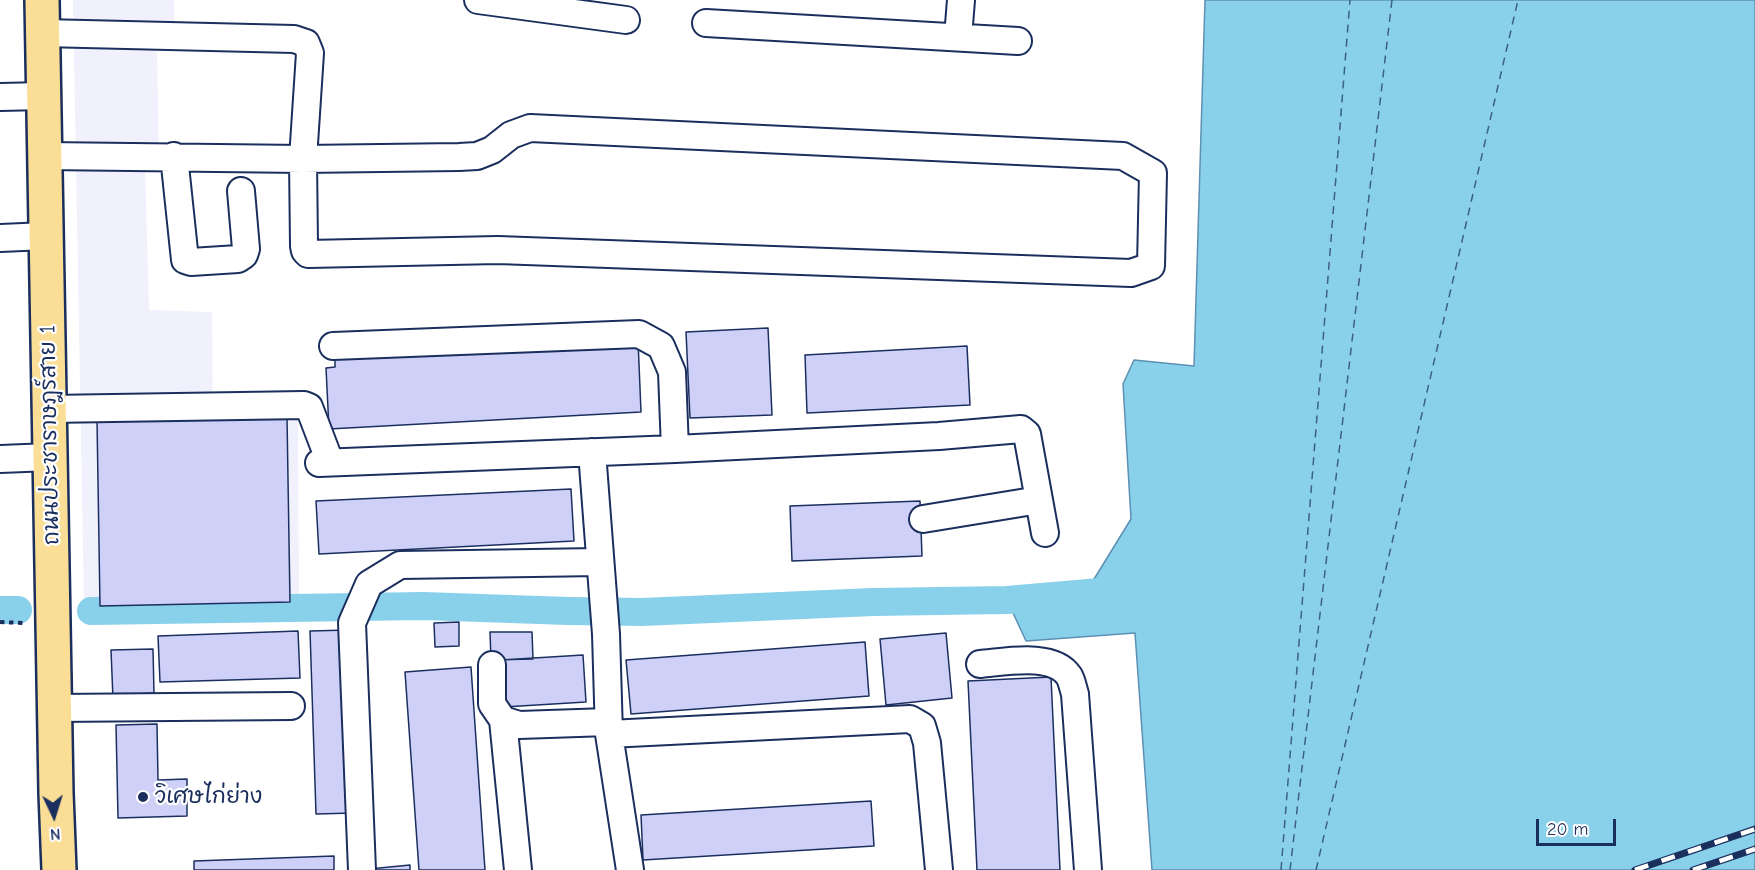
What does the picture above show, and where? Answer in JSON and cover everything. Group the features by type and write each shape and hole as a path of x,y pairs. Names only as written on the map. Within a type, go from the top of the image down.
{"main road":[{"name":"ถนนประชาราษฎร์สาย 1","path":"42,0 60,870"}],"street":[{"path":"478,0 626,20"},
{"path":"958,38 961,0"},
{"path":"706,23 1018,41"},
{"path":"43,33 294,39 306,43 310,53 303,159 304,246 308,254 498,250 1131,273 1151,266 1153,173 1123,156 530,128 511,135 492,150 477,156 303,159 45,156"},
{"path":"0,97 44,96"},
{"path":"174,156 185,260 191,262 238,259 244,255 246,249 241,191"},
{"path":"0,238 46,236"},
{"path":"333,346 639,334 661,346 672,372 675,449"},
{"path":"49,409 304,405 309,407 324,463 675,449 939,436 1021,429 1027,434 1045,533"},
{"path":"592,452 606,634 609,728 630,870"},
{"path":"0,459 50,457"},
{"path":"923,519 1039,500"},
{"path":"362,870 352,623 369,584 400,565 600,562"},
{"path":"980,664 1042,661 1060,667 1070,677 1075,694 1088,870"},
{"path":"492,665 492,704 503,720 518,870"},
{"path":"55,708 291,706"},
{"path":"503,720 519,725 609,728 910,719 922,726 927,743 939,870"}],"shaded area":[{"path":"73,0 174,0 175,49 157,50 159,165 145,165 149,310 212,312 213,413 298,413 299,602 84,605"}],"water":[{"path":"1205,0 1755,0 1755,870 1152,870 1135,633 1026,641 1007,600 1027,608 1083,597 1131,519 1123,384 1134,360 1194,366"}],"building":[{"path":"768,328 772,415 690,418 686,332"},
{"path":"638,340 641,412 329,429 326,368 335,367 335,356"},
{"path":"967,346 970,405 807,413 805,355"},
{"path":"287,417 290,602 100,606 97,420"},
{"path":"571,489 574,541 319,554 316,501"},
{"path":"920,501 922,556 792,561 790,506"},
{"path":"459,622 459,646 435,647 434,623"},
{"path":"348,630 354,813 316,814 310,631"},
{"path":"298,631 300,678 160,682 158,636"},
{"path":"490,632 532,632 533,659 491,660"},
{"path":"946,633 952,698 886,705 880,639"},
{"path":"865,642 869,696 631,714 626,660"},
{"path":"153,649 154,693 138,694 138,698 113,699 111,650"},
{"path":"583,655 586,702 504,707 501,660"},
{"path":"471,667 485,870 419,870 405,672"},
{"path":"1051,677 1060,870 977,870 968,681"},
{"path":"157,724 158,780 187,779 187,816 118,818 116,725"},
{"path":"871,801 874,846 643,860 641,815"},
{"path":"334,856 334,870 194,870 194,861"},
{"path":"410,865 410,870 369,870 369,869"}],"waterway":[{"path":"91,611 423,606 642,612 873,602 1007,600 1123,590"},
{"path":"0,610 18,610"}],"ferry route":[{"path":"1281,870 1350,0"},
{"path":"1290,870 1392,0"},
{"path":"1316,870 1518,0"}],"railway":[{"path":"1635,870 1755,829"},
{"path":"1693,870 1755,849"}],"place":[{"name":"วิเศษไก่ย่าง","path":"143,797"}]}
